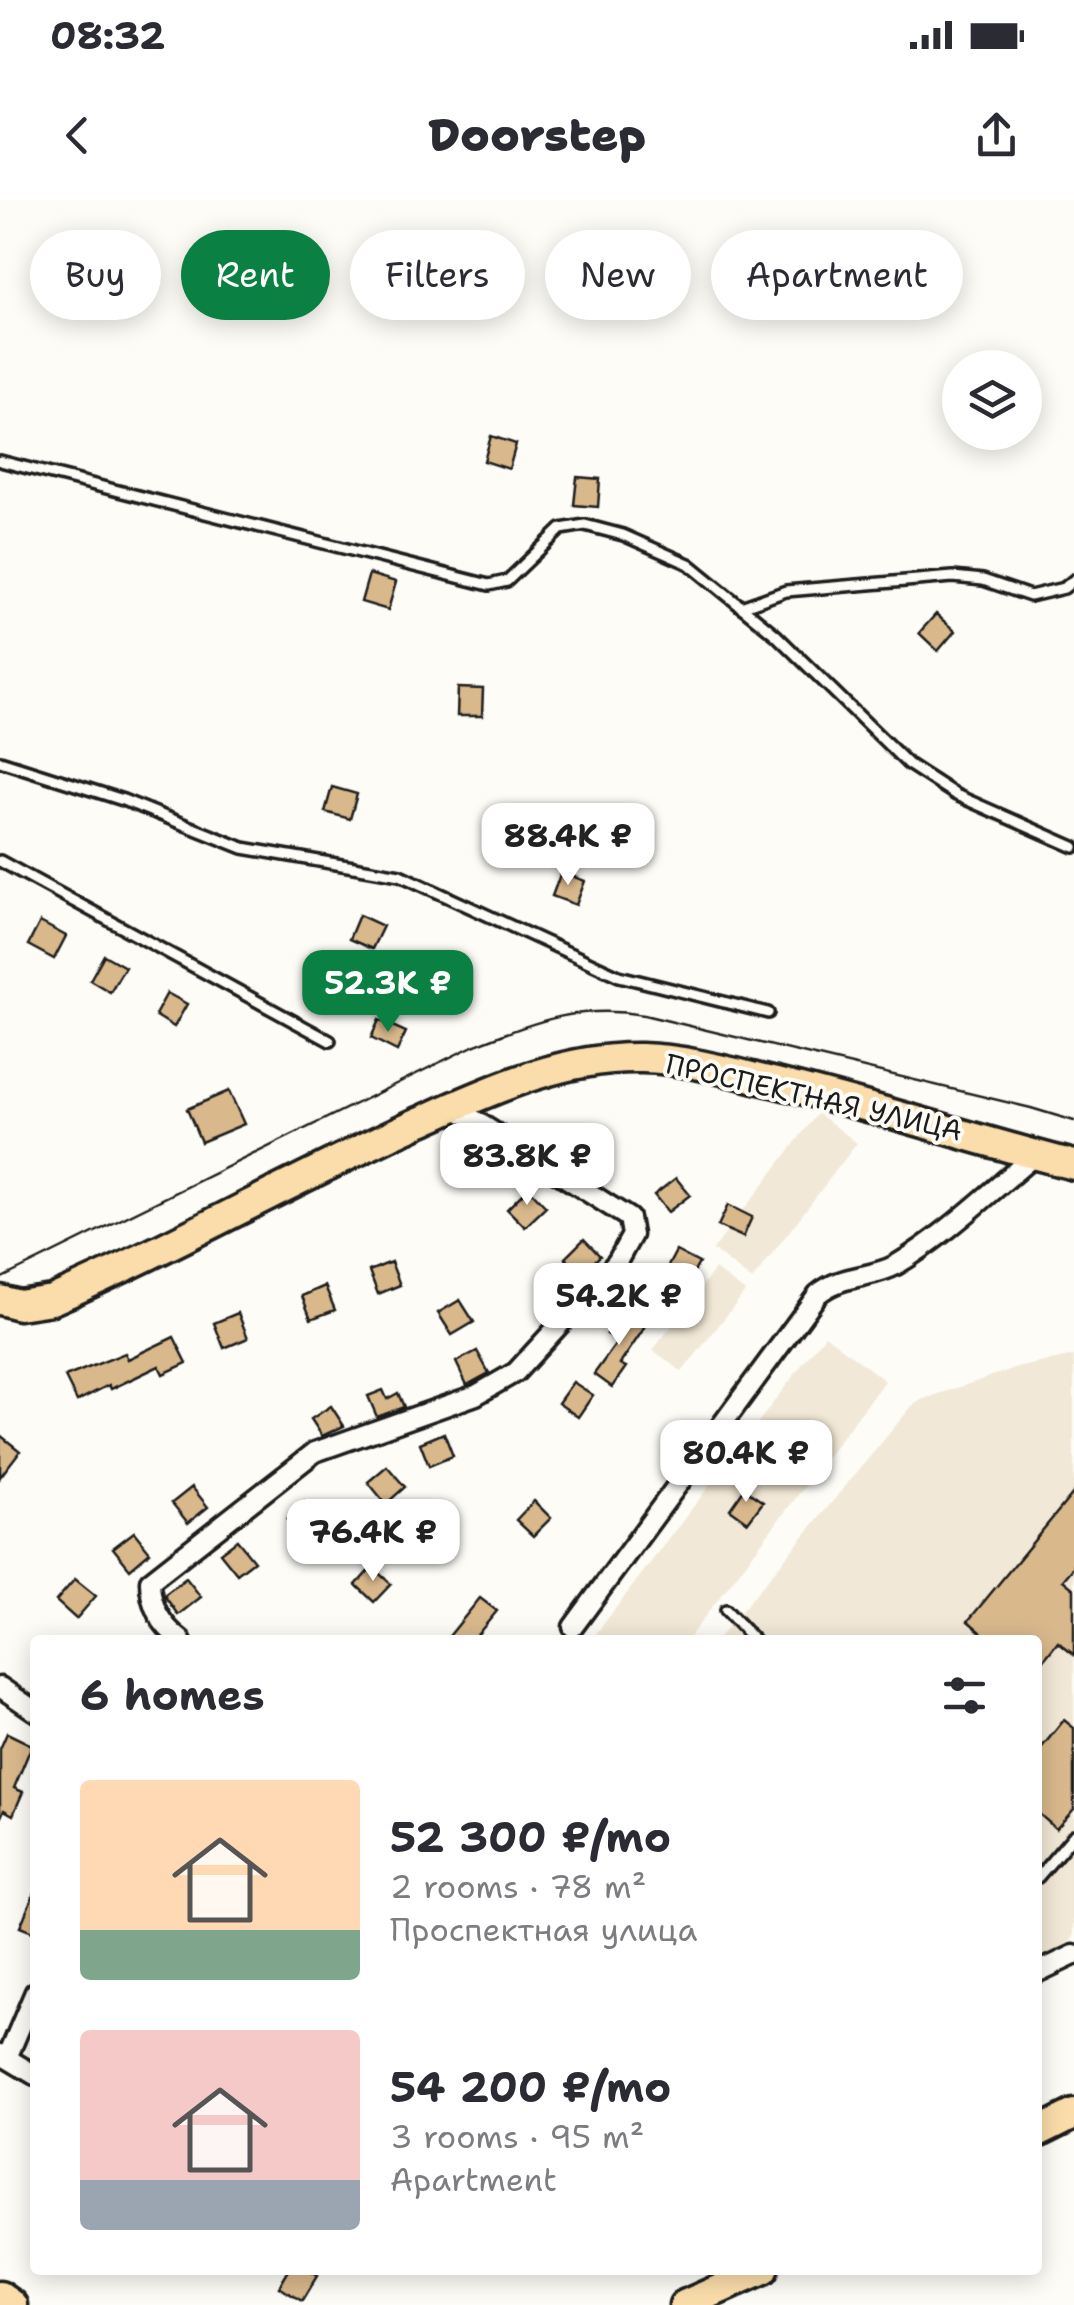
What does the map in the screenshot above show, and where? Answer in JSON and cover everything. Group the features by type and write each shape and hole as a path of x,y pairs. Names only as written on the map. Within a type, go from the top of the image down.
{"main road":[{"name":"ПРОСПЕКТНАЯ УЛИЦА","path":"1,1301 36,1303 76,1290 348,1154 454,1107 536,1073 613,1059 642,1058 720,1070 804,1089 1074,1164"},
{"path":"1042,2130 1074,2114"},
{"path":"684,2305 753,2275"},
{"path":"0,2296 13,2305"}],"street":[{"path":"174,1635 150,1600 150,1581 315,1452 476,1395 516,1372 617,1262 632,1235 629,1218 454,1107"},
{"path":"573,1626 818,1294 832,1282 886,1270 909,1257 1035,1155"},
{"path":"0,1686 30,1711"},
{"path":"1042,1970 1074,1955"},
{"path":"30,2002 4,2056 30,2072"}],"lane":[{"path":"0,461 489,585 506,581 562,530 585,525 624,535 689,564 776,635 908,764 956,795 1074,847"},
{"path":"741,607 786,591 953,577 984,580 1030,596 1064,588 1074,580"},
{"path":"0,761 124,800 243,848 400,875 619,976 768,1014"},
{"path":"0,861 330,1041"},
{"path":"726,1610 749,1635"},
{"path":"1042,1872 1074,1835"}],"shaded area":[{"path":"818,1113 857,1143 752,1280 713,1250"},
{"path":"715,1269 745,1292 682,1372 653,1350"},
{"path":"825,1335 885,1381 691,1635 595,1635"},
{"path":"1074,1356 1074,1937 1066,1948 1042,1957 1042,1635 721,1635 912,1406 1016,1368"}],"building":[{"path":"491,436 516,444 509,469 484,461"},
{"path":"577,477 600,479 598,507 574,505"},
{"path":"369,574 396,582 388,610 361,602"},
{"path":"936,614 955,631 938,651 919,633"},
{"path":"458,688 483,689 482,716 457,716"},
{"path":"332,787 357,794 350,819 325,812"},
{"path":"561,872 585,881 576,905 552,896"},
{"path":"359,915 383,926 372,949 349,939"},
{"path":"40,922 66,936 54,959 28,945"},
{"path":"104,955 125,967 110,992 90,980"},
{"path":"167,993 187,1004 174,1027 155,1015"},
{"path":"379,1020 406,1032 397,1051 371,1038"},
{"path":"229,1091 244,1124 201,1142 187,1109"},
{"path":"676,1178 690,1195 668,1212 654,1195"},
{"path":"528,1188 546,1207 525,1227 507,1209"},
{"path":"728,1205 752,1217 743,1237 718,1226"},
{"path":"584,1239 600,1256 581,1275 565,1258"},
{"path":"676,1251 699,1263 688,1283 666,1270"},
{"path":"391,1262 400,1285 378,1294 369,1271"},
{"path":"325,1286 335,1310 311,1319 302,1296"},
{"path":"460,1300 474,1322 452,1335 438,1313"},
{"path":"621,1312 645,1327 620,1364 626,1367 612,1387 594,1374 618,1341 607,1334"},
{"path":"238,1313 248,1338 224,1348 214,1323"},
{"path":"174,1337 187,1363 163,1374 159,1366 77,1401 65,1377 125,1353 128,1359"},
{"path":"477,1351 489,1373 467,1385 456,1362"},
{"path":"573,1382 593,1395 578,1417 558,1403"},
{"path":"383,1390 387,1399 398,1393 404,1407 377,1417 368,1396"},
{"path":"331,1406 344,1426 322,1436 311,1419"},
{"path":"444,1433 453,1456 429,1466 420,1443"},
{"path":"0,1435 20,1451 0,1477"},
{"path":"387,1466 405,1487 386,1504 368,1482"},
{"path":"192,1487 208,1507 188,1523 172,1503"},
{"path":"744,1489 763,1502 748,1522 730,1509"},
{"path":"1074,1492 1074,1567 1063,1580 1074,1589 1074,1655 1058,1642 1042,1662 1042,1635 984,1635 968,1621"},
{"path":"534,1501 551,1518 533,1536 516,1520"},
{"path":"305,1502 321,1519 303,1537 287,1520"},
{"path":"134,1532 150,1552 130,1569 113,1548"},
{"path":"237,1540 254,1561 237,1574 220,1553"},
{"path":"372,1567 391,1584 374,1602 356,1585"},
{"path":"186,1578 201,1597 178,1615 164,1595"},
{"path":"75,1579 96,1596 76,1619 56,1601"},
{"path":"480,1598 497,1611 477,1635 450,1635"},
{"path":"1064,1720 1074,1728 1074,1809 1056,1829 1042,1817 1042,1747"},
{"path":"7,1733 30,1744 14,1788 23,1792 13,1815 4,1810 0,1819 0,1749"},
{"path":"30,1903 30,1931 20,1927"},
{"path":"286,2275 317,2276 302,2301 279,2287"}],"tram line":[{"path":"0,1279 473,1046 537,1023 577,1014 644,1015 1074,1121"}]}
